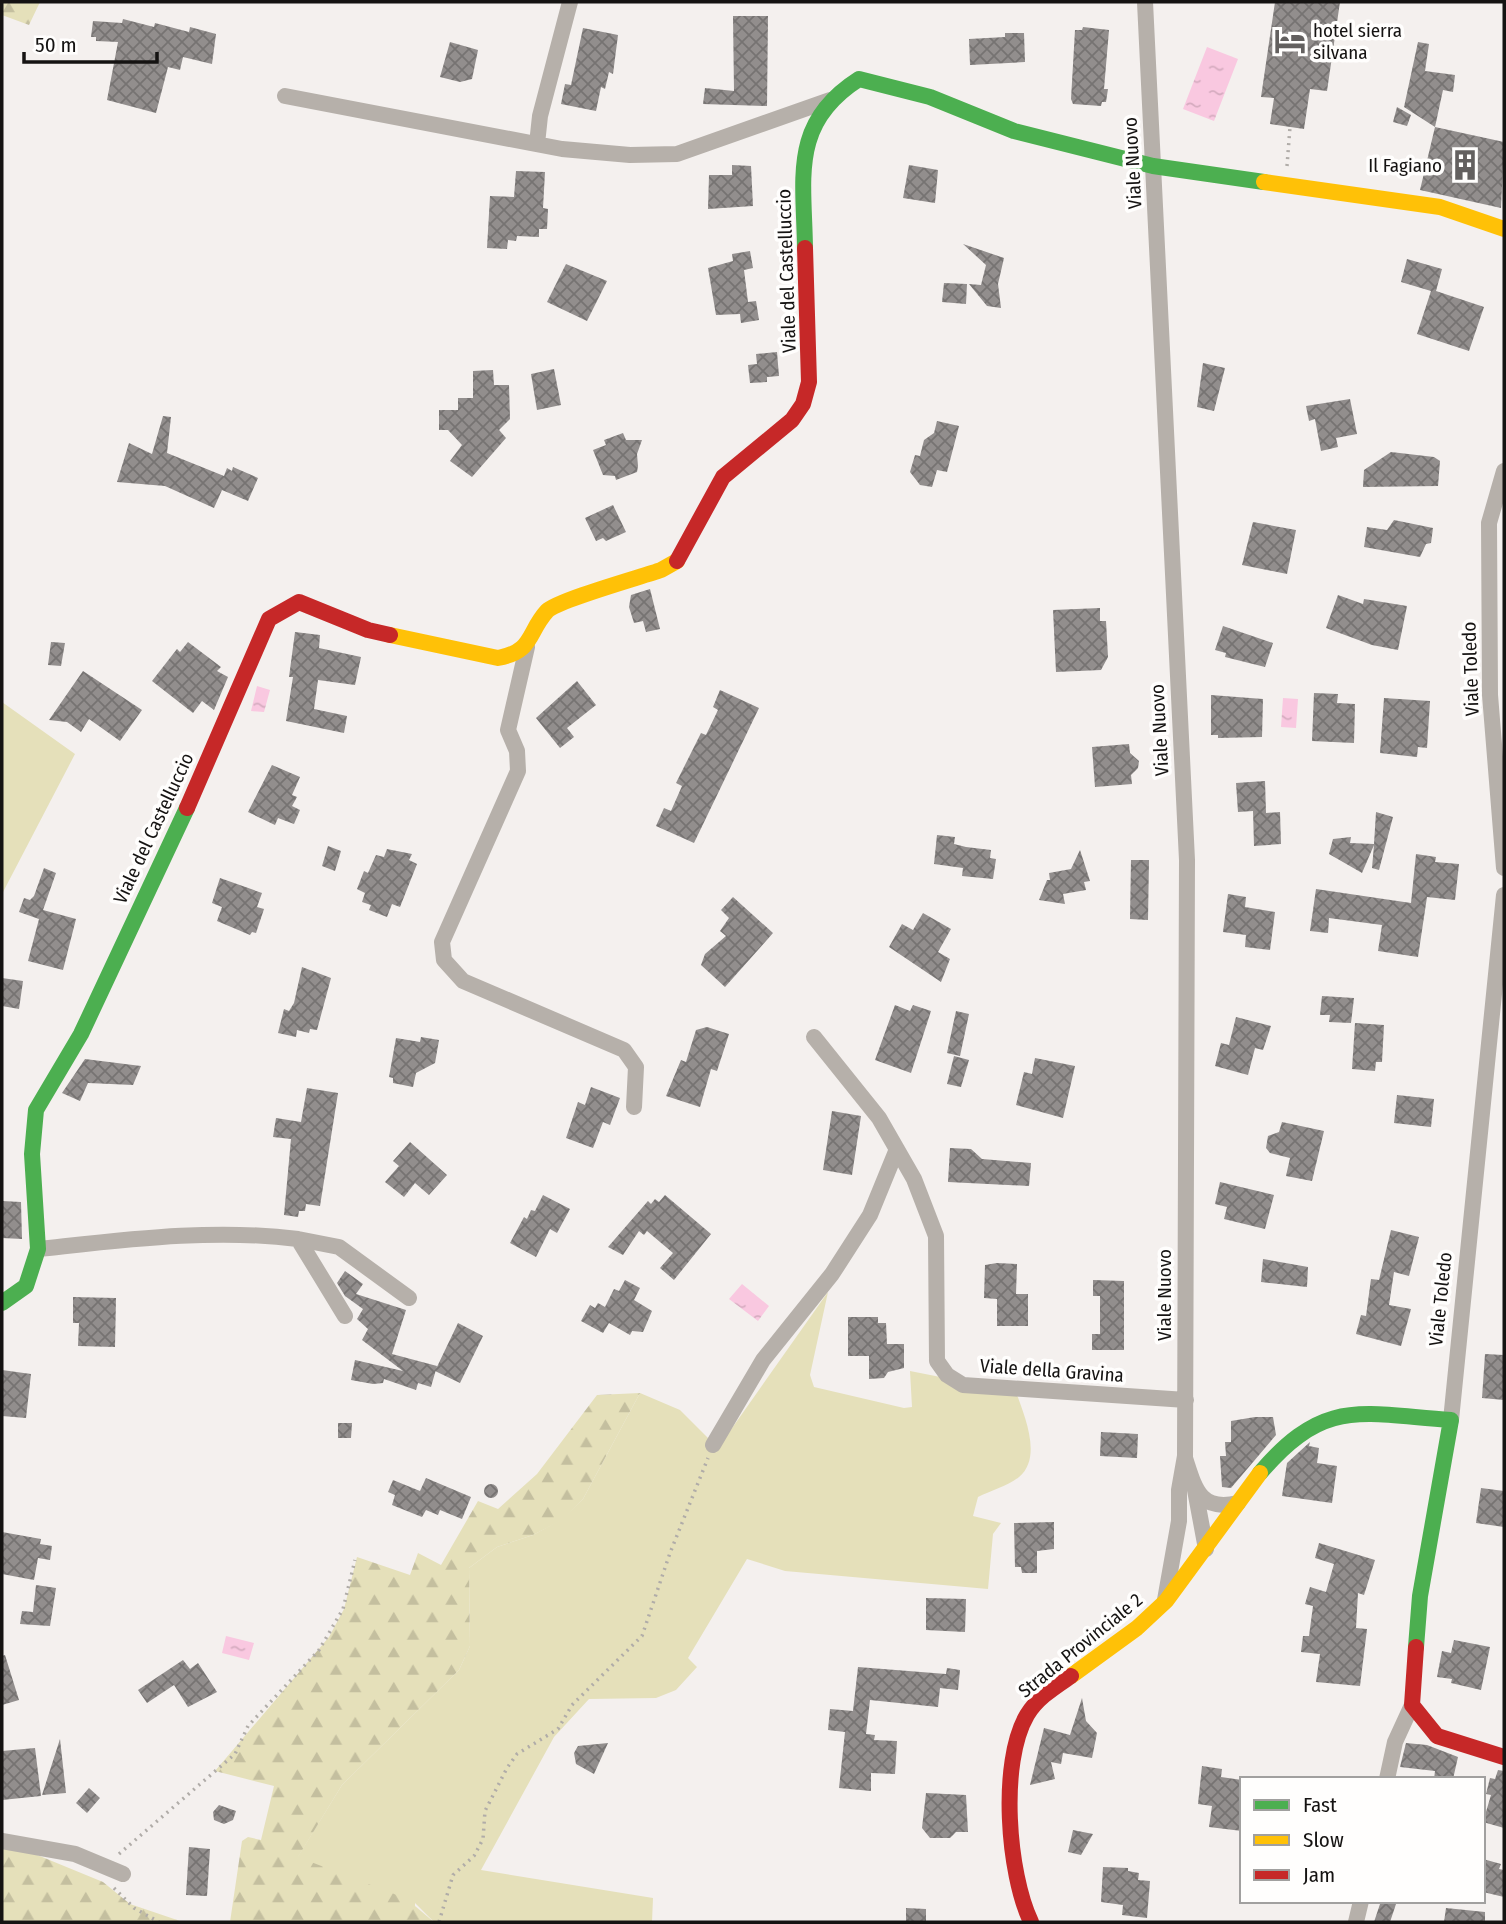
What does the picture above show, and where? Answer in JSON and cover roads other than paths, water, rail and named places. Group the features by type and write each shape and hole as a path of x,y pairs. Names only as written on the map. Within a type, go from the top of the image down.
{"street":[{"path":"537,144 540,116 570,2"},
{"name":"Viale Nuovo","path":"1145,2 1187,860 1185,1456 1178,1490 1179,1521 1164,1603"},
{"name":"Viale del Castelluccio","path":"634,1107 636,1067 624,1050 463,981 444,960 442,942 518,771 517,751 508,730 527,647 549,609 661,570 677,561 723,477 792,420 803,404 809,382 805,328 804,152 817,116 832,99 859,79 930,97 1014,131 1153,166"},
{"path":"285,96 537,144 630,155 677,154 832,99"},
{"path":"1153,166 1440,207 1504,229"},
{"name":"Viale Toledo","path":"1504,471 1489,523 1490,695 1504,869"},
{"name":"Viale del Castelluccio","path":"2,1303 26,1286 38,1249 32,1154 36,1110 81,1034 157,876 269,619 299,602 368,630 498,658 516,656 527,647"},
{"name":"Viale Toledo","path":"1412,1705 1420,1596 1451,1420 1504,895"},
{"name":"Viale della Gravina","path":"814,1037 879,1118 914,1179 936,1236 937,1361 947,1375 962,1385 1186,1400"},
{"path":"713,1445 763,1360 832,1274 870,1215 897,1149"},
{"path":"38,1249 235,1235 298,1239 340,1247 409,1298"},
{"path":"298,1239 345,1316"},
{"name":"Strada Provinciale 2","path":"1031,1922 1014,1873 1011,1819 1014,1757 1026,1716 1052,1690 1110,1650 1164,1603 1285,1444 1323,1419 1360,1416 1451,1420"},
{"name":"Viale Nuovo","path":"1185,1456 1206,1549"},
{"path":"1194,1488 1205,1500 1221,1507 1238,1503"},
{"path":"1179,1521 1190,1538 1206,1549"},
{"path":"1387,1777 1395,1742 1412,1705 1437,1736 1504,1757"},
{"path":"2,1841 66,1852 123,1874"},
{"path":"1356,1922 1361,1903"}],"water":[{"path":"1207,47 1238,59 1214,121 1183,109"},
{"path":"257,686 270,690 264,712 251,711"},
{"path":"1283,698 1298,699 1296,728 1281,727"},
{"path":"742,1284 769,1306 758,1321 729,1299"},
{"path":"226,1636 254,1643 249,1660 222,1653"}],"place":[{"name":"hotel sierra silvana","path":"1290,41"},
{"name":"Il Fagiano","path":"1465,165"}]}
